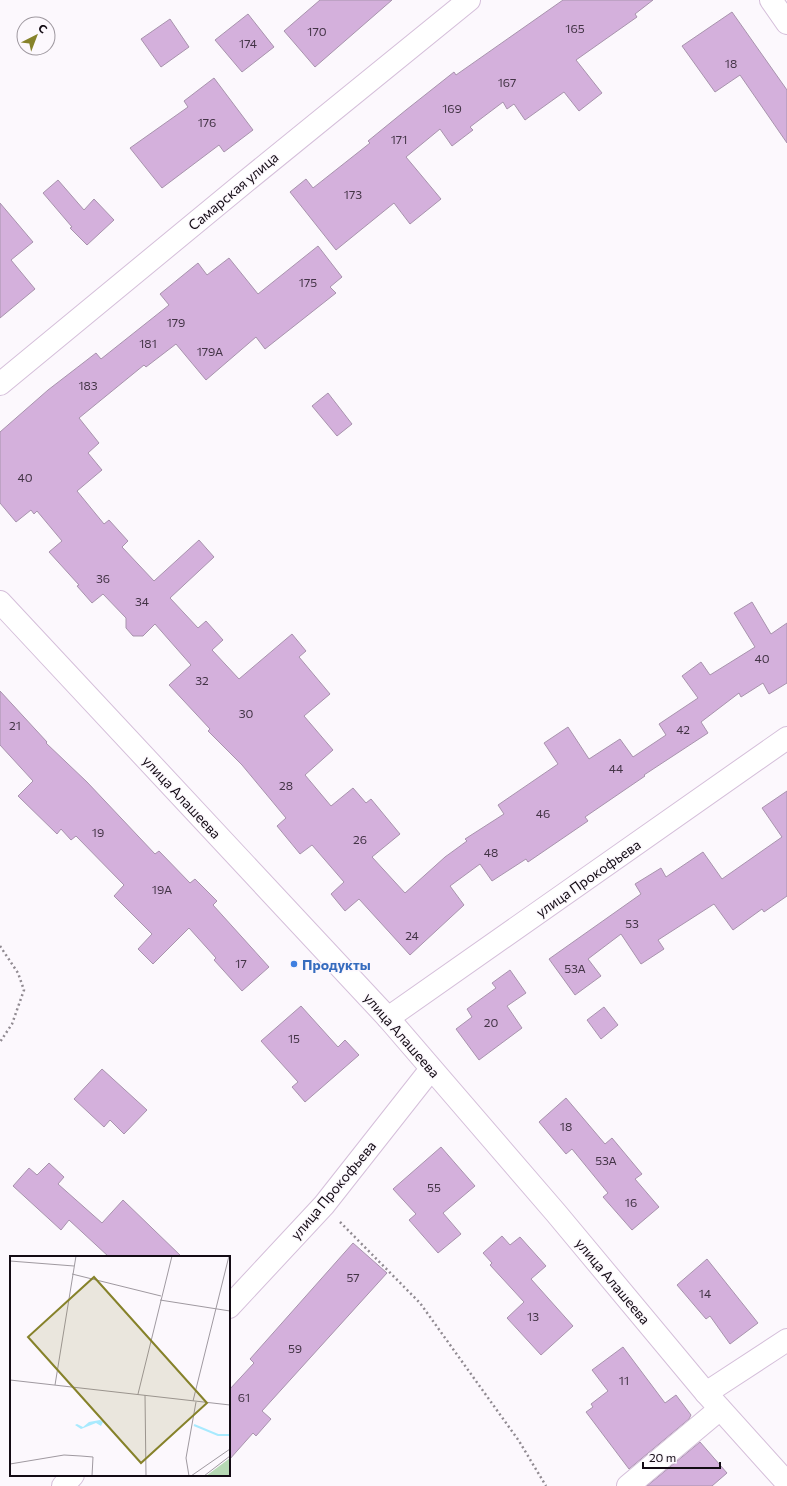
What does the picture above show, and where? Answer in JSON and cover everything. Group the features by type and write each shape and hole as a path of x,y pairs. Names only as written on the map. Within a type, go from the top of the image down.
{"street":[{"name":"Самарская улица","path":"0,384 268,162 469,0"},
{"path":"771,0 787,23"},
{"name":"улица Алашеева","path":"0,602 388,1018 556,1213 706,1393 787,1483"},
{"name":"улица Прокофьева","path":"388,1018 787,738"},
{"name":"улица Прокофьева","path":"230,1306 324,1205 431,1069"},
{"path":"706,1393 787,1340"},
{"path":"628,1486 720,1409"},
{"path":"63,1486 72,1476"}],"path":[{"path":"0,946 18,973 24,990 12,1024 0,1042"},
{"path":"324,1205 420,1303 519,1441 546,1486"}],"building":[{"path":"320,0 392,0 315,67 284,31"},
{"path":"563,0 653,0 635,14 637,17 576,60 602,93 579,111 564,92 525,120 514,104 507,109 503,102 470,127 473,130 452,146 440,129 406,157 441,199 410,224 394,203 336,250 290,192 306,179 313,188 370,143 368,141 454,72 456,75"},
{"path":"732,12 787,90 787,143 740,75 715,92 682,46"},
{"path":"248,14 274,47 242,72 215,40"},
{"path":"170,19 189,47 161,67 141,39"},
{"path":"214,78 253,130 224,152 219,145 162,188 130,148 188,107 184,101"},
{"path":"58,180 84,210 94,199 114,220 87,245 70,228 72,227 43,193"},
{"path":"0,203 33,242 11,260 35,289 0,318"},
{"path":"318,246 342,277 330,287 336,293 265,349 256,337 206,380 176,344 146,367 144,365 79,418 99,443 88,453 102,470 77,491 104,524 109,520 128,541 122,547 154,581 199,540 214,557 170,598 198,628 206,621 223,640 212,650 239,679 292,634 306,651 299,657 330,694 304,716 333,750 305,775 331,806 353,788 366,803 371,799 400,834 372,857 405,893 445,857 467,841 465,839 504,814 498,805 558,764 544,743 568,727 589,759 620,739 633,757 666,735 659,724 698,698 682,676 701,662 710,675 755,647 734,613 752,602 771,634 787,623 787,683 769,694 763,683 741,697 739,693 701,722 708,733 644,775 645,776 585,817 588,821 528,862 526,859 492,881 480,864 450,886 464,905 410,955 359,899 345,911 331,894 344,882 312,845 300,854 277,826 286,818 242,765 208,731 210,729 169,685 191,665 155,624 143,636 133,636 126,628 126,618 103,594 92,603 77,586 79,585 49,552 62,541 37,511 34,514 31,510 16,522 0,503 0,432 48,390 96,353 101,359 169,305 160,294 198,263 207,275 229,258 258,294"},
{"path":"328,393 352,424 337,436 312,406"},
{"path":"0,691 47,742 46,743 87,782 155,854 159,851 190,883 195,879 217,901 213,905 269,967 242,991 214,960 216,958 189,928 153,964 138,949 152,934 114,896 124,885 76,836 71,840 61,829 57,834 18,796 33,781 0,745"},
{"path":"787,791 787,896 764,912 762,909 733,930 714,904 658,940 664,949 641,964 621,934 588,959 601,976 575,995 549,959 641,894 635,884 661,868 666,877 703,852 722,879 782,837 762,808"},
{"path":"510,970 526,993 507,1006 522,1028 479,1060 456,1029 472,1017 467,1009 496,988 492,983"},
{"path":"301,1006 338,1047 345,1040 359,1055 305,1102 292,1087 298,1082 261,1041"},
{"path":"604,1007 618,1025 601,1039 587,1020"},
{"path":"102,1069 147,1110 124,1134 110,1120 104,1127 74,1099"},
{"path":"566,1098 605,1144 612,1138 642,1174 635,1179 659,1207 632,1230 603,1197 608,1193 572,1149 566,1154 539,1122"},
{"path":"441,1147 475,1186 443,1213 461,1234 438,1253 409,1220 416,1214 393,1189"},
{"path":"49,1163 64,1177 58,1184 102,1223 123,1200 181,1256 108,1256 69,1220 61,1230 13,1186 29,1168 37,1175"},
{"path":"502,1236 510,1245 520,1237 546,1266 531,1279 573,1326 541,1355 507,1318 524,1302 490,1265 492,1263 483,1253"},
{"path":"353,1243 387,1273 262,1411 271,1419 256,1436 253,1433 230,1459 230,1389 254,1363 250,1359"},
{"path":"707,1259 758,1323 730,1344 710,1316 706,1319 677,1285"},
{"path":"623,1347 665,1403 676,1395 691,1415 689,1419 629,1469 586,1412 593,1407 591,1404 608,1391 592,1370"},
{"path":"700,1442 727,1473 712,1486 647,1486"}],"place":[{"name":"Продукты","path":"294,964"}]}
